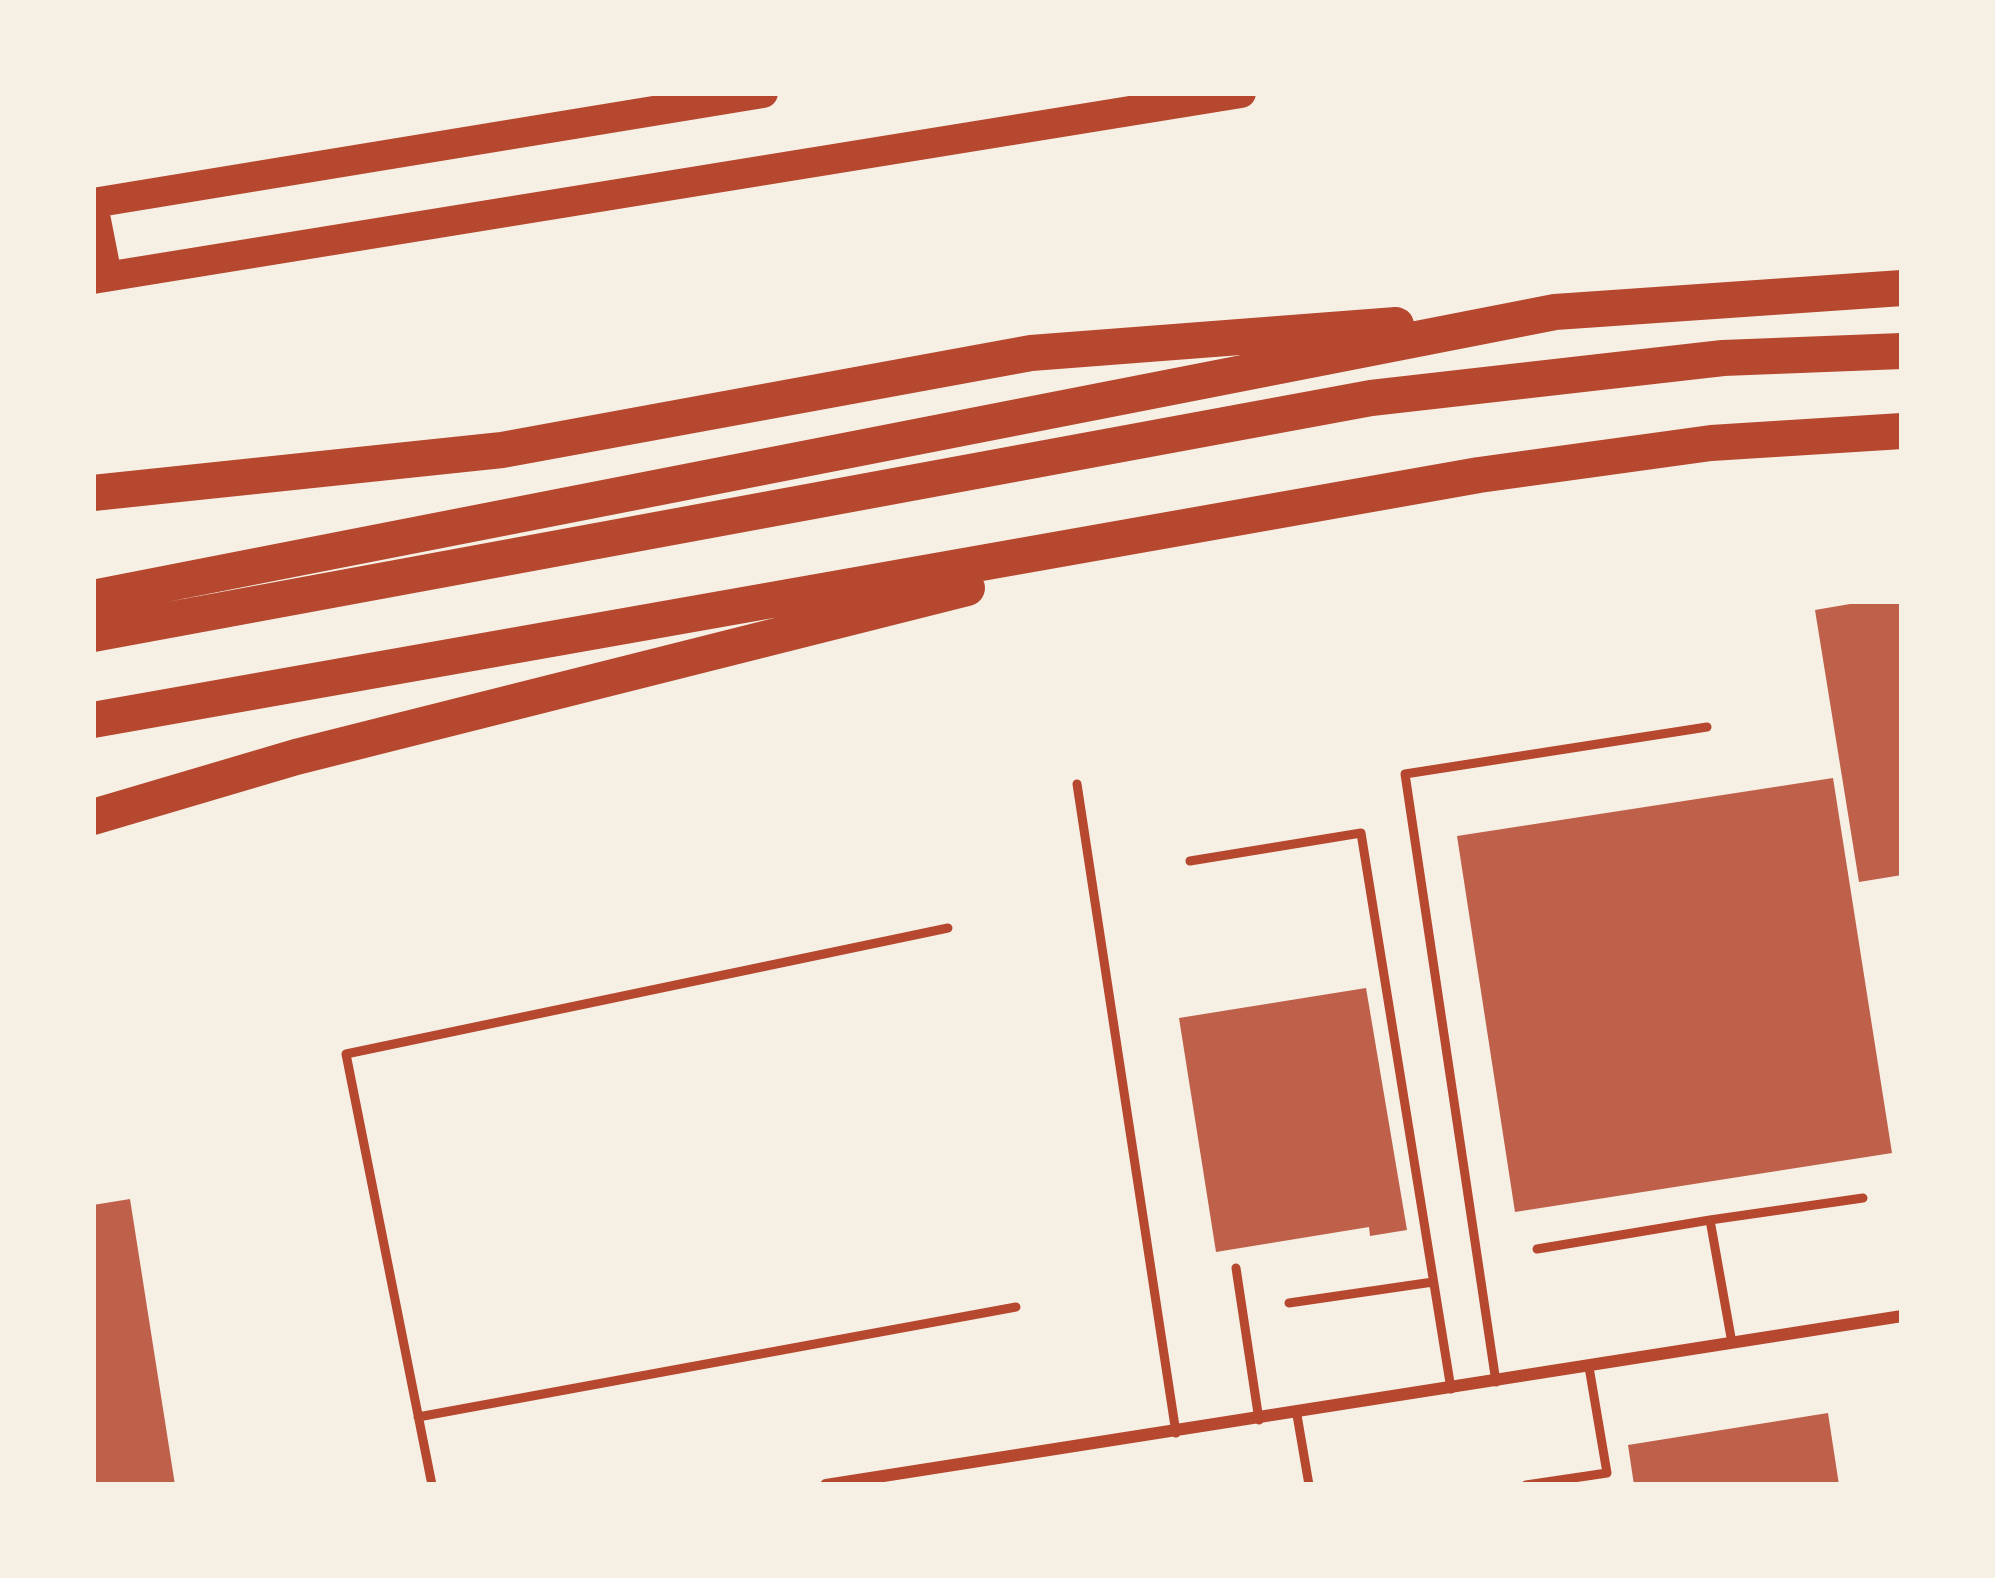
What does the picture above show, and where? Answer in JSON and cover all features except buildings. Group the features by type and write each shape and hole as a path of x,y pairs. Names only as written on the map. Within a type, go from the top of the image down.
{"highway":[{"path":"93,493 502,450 1030,353 1902,288"},
{"path":"93,598 1555,312"},
{"path":"93,634 1371,398 1723,358 1902,351"},
{"path":"93,720 1479,475 1711,443 1902,431"},
{"path":"93,817 296,757 1244,517"},
{"path":"93,731 256,692"}],"main road":[{"path":"763,93 93,204 100,278 1241,93"}],"street":[{"path":"826,1485 1902,1316"}],"lane":[{"path":"1496,1382 1405,774 1707,727"},
{"path":"1077,784 1176,1433"},
{"path":"1190,861 1361,833 1451,1389"},
{"path":"432,1485 346,1054 948,928"},
{"path":"1537,1249 1863,1198"},
{"path":"1710,1220 1732,1343"},
{"path":"1236,1268 1259,1420"},
{"path":"1289,1303 1433,1282"},
{"path":"418,1417 1016,1307"},
{"path":"1526,1485 1607,1473 1589,1366"},
{"path":"1298,1414 1309,1485"}]}
